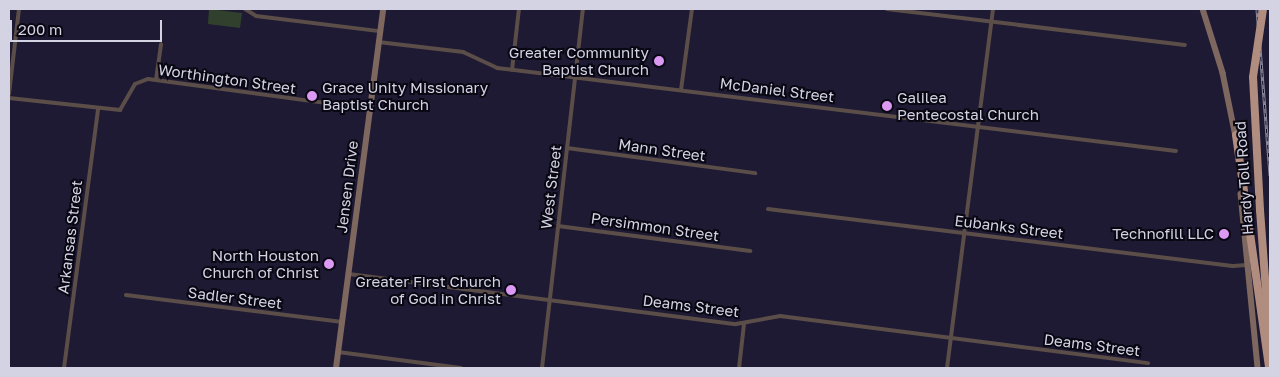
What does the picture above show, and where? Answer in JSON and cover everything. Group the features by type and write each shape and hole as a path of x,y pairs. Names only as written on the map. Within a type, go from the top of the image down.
{"highway":[{"name":"Hardy Toll Road","path":"1263,9 1253,77 1270,345"},
{"path":"1236,135 1269,368"}],"main road":[{"name":"Jensen Drive","path":"336,368 383,9"},
{"path":"1203,9 1224,73 1236,135 1246,264 1258,368"}],"street":[{"path":"9,96 19,9"},
{"path":"245,9 256,16 379,31"},
{"path":"512,70 519,9"},
{"name":"West Street","path":"542,368 583,9"},
{"path":"681,90 692,9"},
{"path":"887,9 1185,45"},
{"path":"947,368 993,9"},
{"path":"9,34 16,36"},
{"name":"McDaniel Street","path":"378,42 463,52 489,65 512,70 1176,152"},
{"path":"156,80 160,44"},
{"name":"Worthington Street","path":"9,96 98,109 120,110 135,84 142,80 156,80 370,109"},
{"name":"Arkansas Street","path":"64,368 98,109"},
{"name":"Mann Street","path":"567,148 755,173"},
{"name":"Eubanks Street","path":"768,209 1233,266 1246,264"},
{"name":"Persimmon Street","path":"558,226 750,251"},
{"name":"Deams Street","path":"349,274 744,324 780,316 1148,363"},
{"name":"Sadler Street","path":"126,295 342,322"},
{"path":"739,368 744,324"},
{"path":"338,352 460,368"}],"green space":[{"path":"209,9 242,13 240,28 208,24"}],"railway":[{"path":"1257,9 1270,175"}],"place":[{"name":"Greater Community Baptist Church","path":"659,61"},
{"name":"Grace Unity Missionary Baptist Church","path":"312,96"},
{"name":"Galilea Pentecostal Church","path":"887,106"},
{"name":"Technofill LLC","path":"1224,234"},
{"name":"North Houston Church of Christ","path":"329,264"},
{"name":"Greater First Church of God in Christ","path":"511,290"}]}
